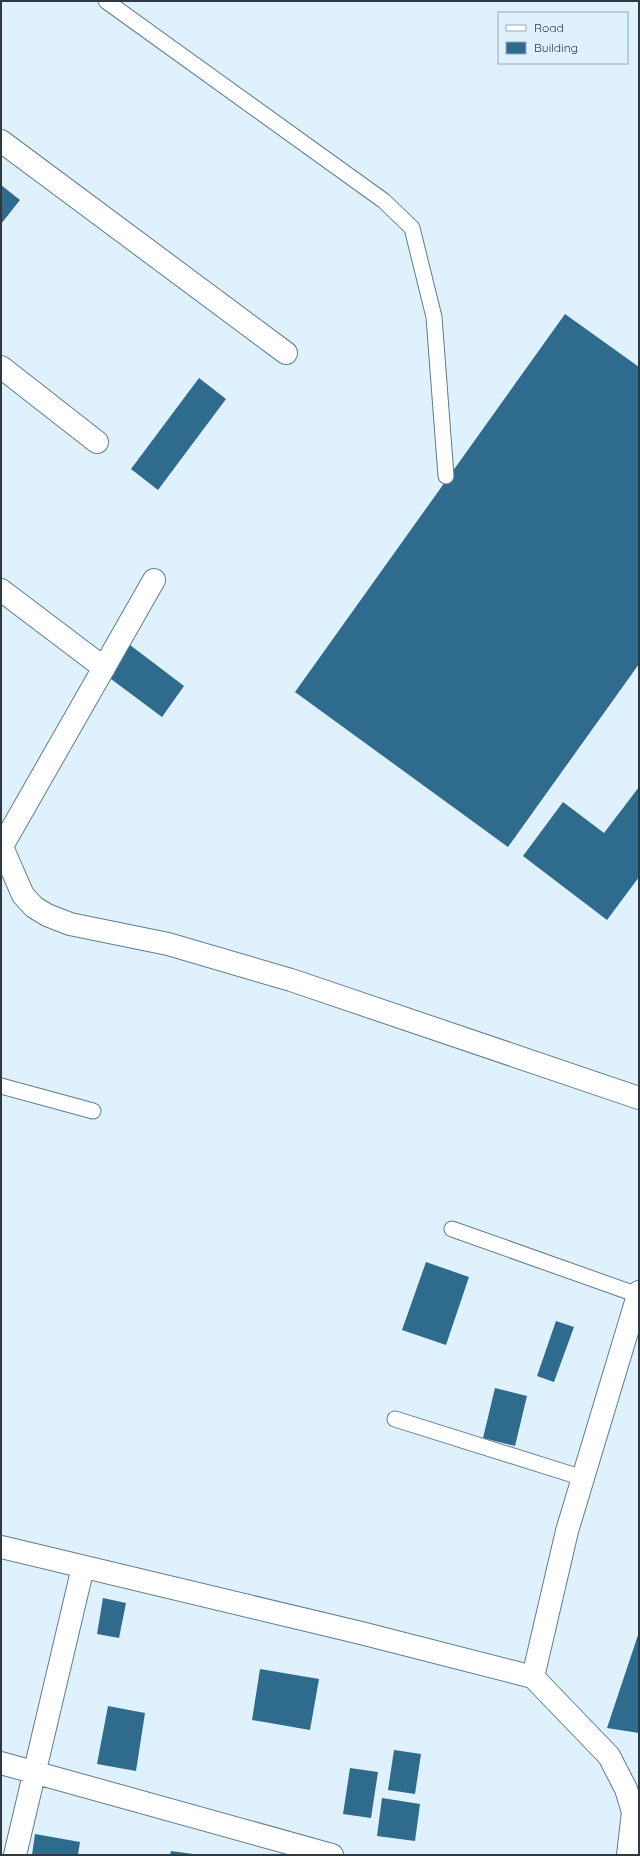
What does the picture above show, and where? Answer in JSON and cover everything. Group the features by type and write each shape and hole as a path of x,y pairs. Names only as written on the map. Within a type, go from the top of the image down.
{"street":[{"path":"1,141 286,353"},
{"path":"1,367 97,442"},
{"path":"154,580 4,837 23,895 34,907 47,915 70,924 168,944 291,980 639,1098"},
{"path":"1,590 104,668"},
{"path":"533,1677 567,1531 639,1293"},
{"path":"1,1547 353,1631 533,1677 609,1756 626,1789 634,1812 628,1855"},
{"path":"15,1855 83,1567"},
{"path":"1,1763 332,1855"}],"lane":[{"path":"106,1 384,201 412,228 434,317 446,476"},
{"path":"1,1086 93,1111"},
{"path":"452,1230 639,1293"},
{"path":"395,1419 583,1478"}],"building":[{"path":"1,185 20,200 1,224"},
{"path":"565,314 639,367 639,664 508,847 295,692"},
{"path":"199,378 226,399 158,490 131,469"},
{"path":"130,645 184,686 162,717 107,676"},
{"path":"639,787 639,877 607,920 523,856 563,802 604,833"},
{"path":"426,1262 469,1277 446,1345 402,1330"},
{"path":"556,1321 574,1327 554,1382 537,1376"},
{"path":"495,1388 527,1396 515,1446 483,1438"},
{"path":"103,1598 126,1603 119,1638 97,1634"},
{"path":"639,1632 639,1733 607,1728"},
{"path":"260,1669 319,1679 310,1730 252,1720"},
{"path":"108,1706 145,1713 136,1771 97,1764"},
{"path":"394,1750 421,1754 415,1794 388,1790"},
{"path":"350,1768 378,1772 371,1818 343,1814"},
{"path":"382,1798 420,1804 415,1841 377,1836"},
{"path":"35,1834 80,1842 78,1855 32,1855"},
{"path":"171,1851 193,1854 193,1855 170,1855"}]}
